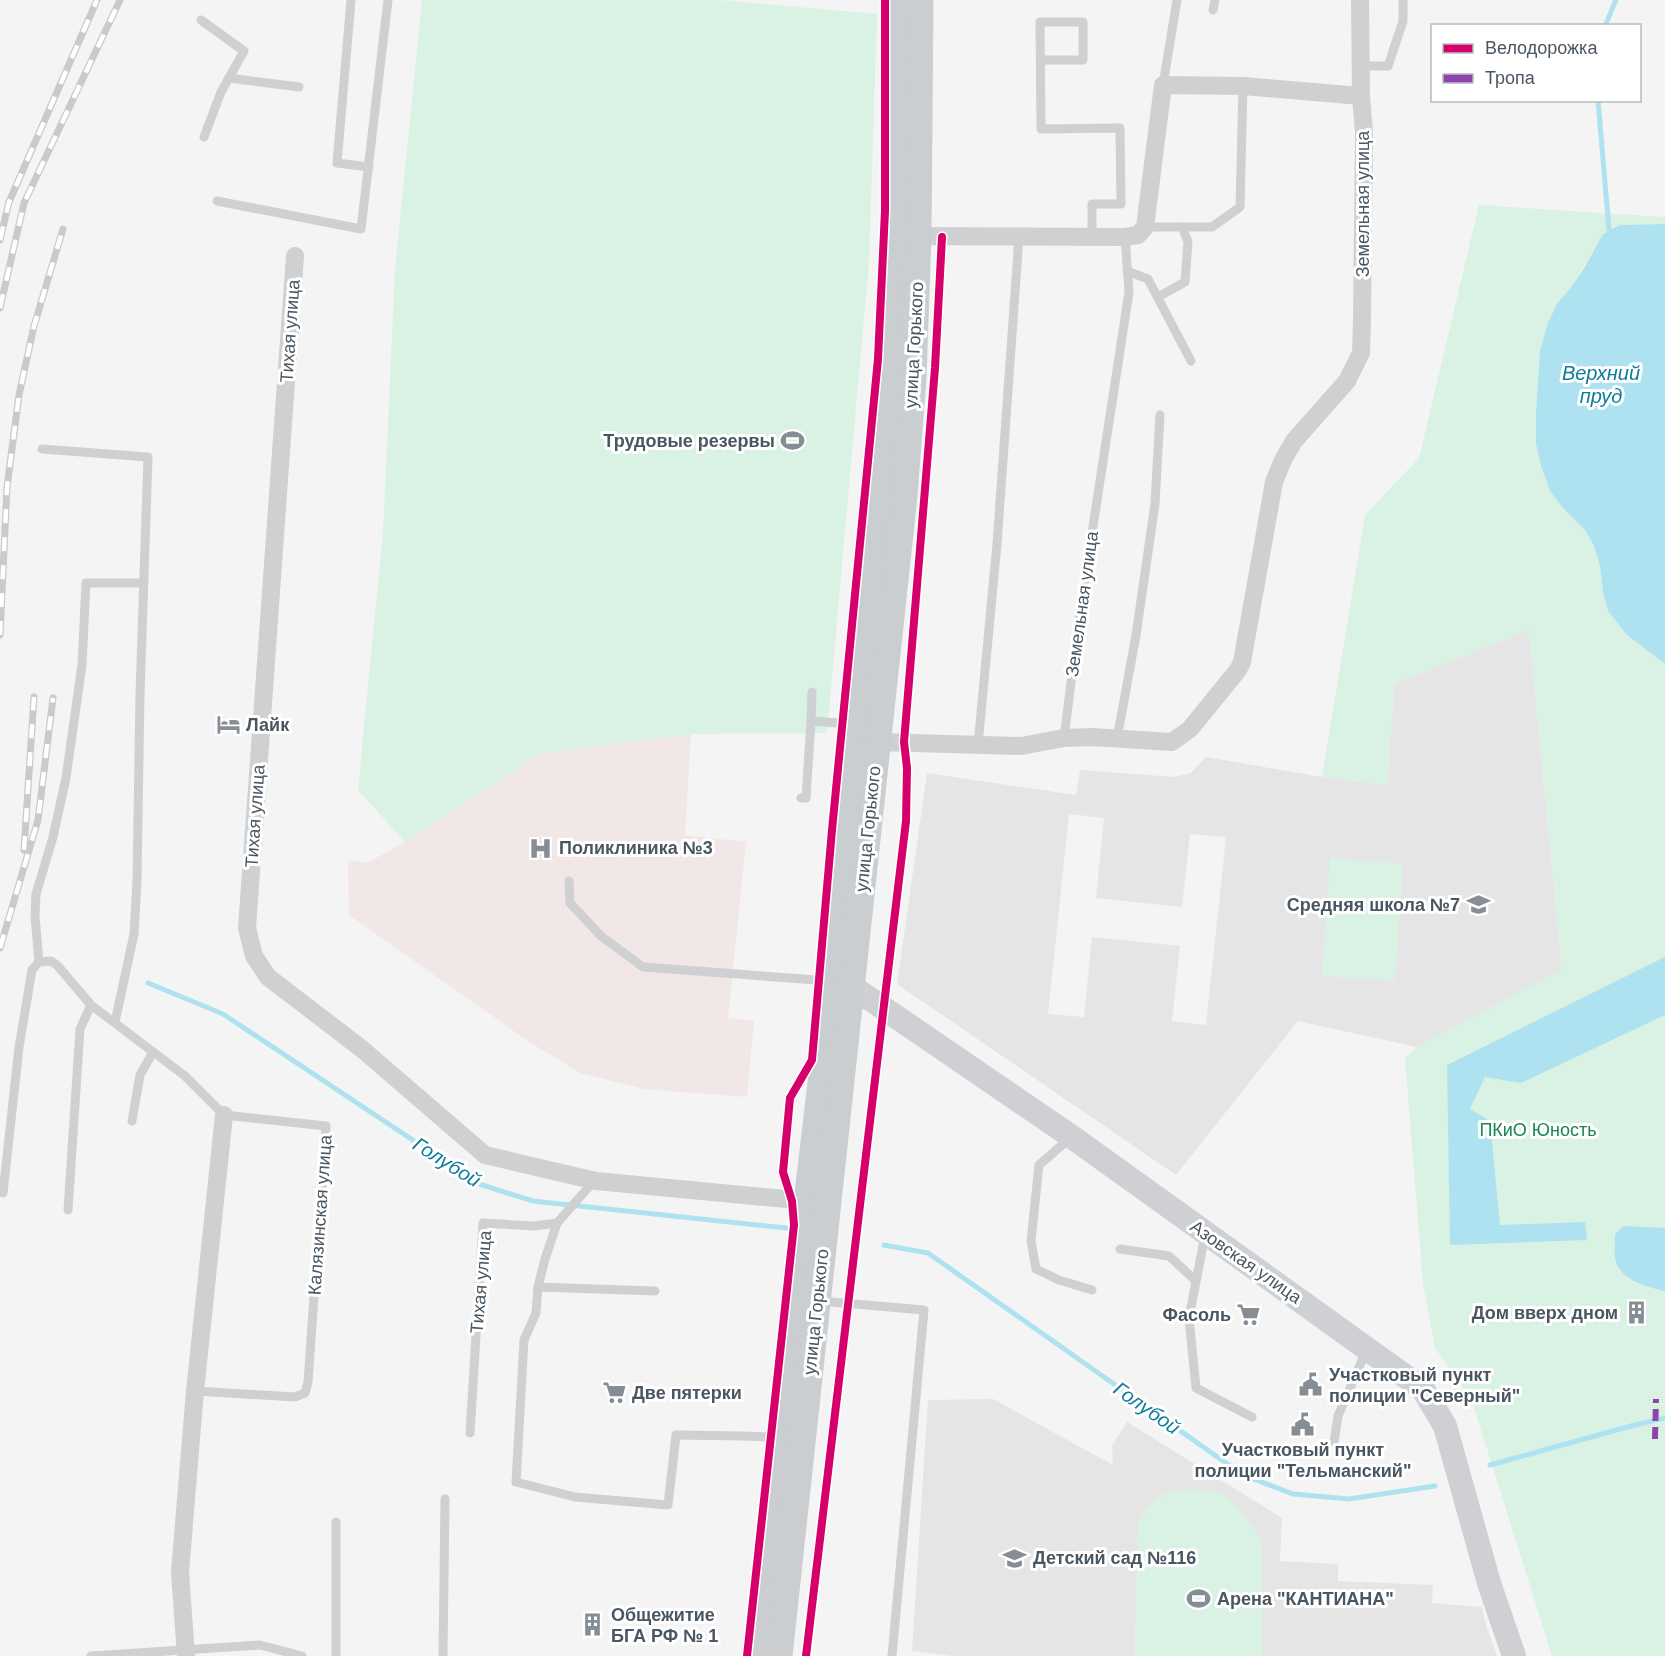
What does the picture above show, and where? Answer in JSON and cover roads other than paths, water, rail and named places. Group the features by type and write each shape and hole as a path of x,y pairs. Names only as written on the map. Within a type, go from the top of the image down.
{"main road":[{"name":"улица Горького","path":"757,1656 807,1201 878,742 906,472 913,378 898,0"},
{"name":"улица Горького","path":"779,1656 818,1300 842,983 854,724 906,236 920,0"},
{"name":"Азовская улица","path":"842,983 1072,1137 1423,1389 1445,1426 1489,1583 1514,1656"}],"street":[{"path":"906,236 1125,237 1138,235 1145,227 1163,85 1243,86 1361,96 1360,0"},
{"name":"Земельная улица","path":"878,742 1021,746 1064,738 1092,737 1172,742 1190,729 1238,670 1242,662 1275,482 1283,460 1294,441 1347,381 1360,352 1364,133 1361,96"},
{"name":"Тихая улица","path":"296,256 247,928 254,956 268,977 362,1049 484,1155 591,1185 807,1201"},
{"path":"186,1653 180,1572 195,1391 224,1116"}],"lane":[{"path":"351,0 337,162 369,167"},
{"path":"217,201 361,229 388,0"},
{"path":"1163,85 1177,0"},
{"path":"1361,66 1388,66 1403,21 1403,0"},
{"path":"201,20 244,51 221,92 204,137"},
{"path":"1041,60 1083,60 1083,21 1040,22 1041,129 1120,128 1121,204 1092,204 1092,237"},
{"path":"229,78 299,87"},
{"path":"1145,227 1212,227 1240,207 1243,86"},
{"path":"1158,297 1185,282 1188,242 1182,227"},
{"path":"978,745 997,543 1018,237"},
{"name":"Земельная улица","path":"1064,738 1080,611 1129,292 1125,237"},
{"path":"1127,271 1148,279 1191,360"},
{"path":"1117,739 1136,634 1155,504 1160,415"},
{"path":"42,449 147,457 134,934 114,1022"},
{"path":"39,962 34,916 36,894 53,837 66,778 82,665 86,583 143,583"},
{"path":"801,798 806,798 812,693"},
{"path":"811,721 854,724"},
{"path":"569,881 570,903 601,936 643,967 842,983"},
{"path":"3,1193 19,1047 32,970 39,962 51,961 57,965 91,1005 185,1076 224,1116"},
{"path":"68,1210 80,1029 91,1005"},
{"path":"132,1121 140,1075 153,1052"},
{"name":"Калязинская улица","path":"195,1391 295,1397 305,1393 308,1382 326,1126 224,1116"},
{"path":"1072,1137 1039,1166 1031,1241 1036,1269 1059,1280 1092,1290"},
{"path":"591,1185 557,1223 544,1259 536,1312 524,1340 516,1482 575,1497 668,1505 676,1435 771,1437 779,1440"},
{"name":"Тихая улица","path":"470,1433 483,1223 534,1226 557,1223"},
{"path":"1206,1233 1189,1318 1196,1388 1252,1417"},
{"path":"1120,1250 1169,1256 1196,1281"},
{"path":"538,1287 654,1291"},
{"path":"818,1300 924,1310 892,1656"},
{"path":"1334,1442 1338,1416 1367,1348"},
{"path":"443,1656 445,1499"},
{"path":"336,1522 336,1656"},
{"path":"91,1656 186,1653 260,1646 302,1656"}],"water":[{"name":"Верхний пруд","path":"1665,224 1665,664 1627,635 1608,611 1594,546 1585,530 1550,491 1536,444 1536,412 1540,351 1548,323 1557,304 1584,268 1603,234 1620,225"},
{"path":"1665,957 1665,1015 1521,1083 1485,1077 1470,1109 1490,1121 1500,1225 1585,1222 1587,1240 1450,1245 1447,1065"},
{"path":"1623,1226 1665,1228 1665,1291 1635,1281 1622,1272 1618,1266 1615,1255 1615,1234"}],"waterway":[{"path":"1606,24 1616,0"},
{"path":"1598,102 1609,230"},
{"name":"Голубой","path":"148,983 223,1014 479,1184 533,1201 786,1228"},
{"name":"Голубой","path":"884,1245 928,1253 1243,1475 1293,1494 1349,1499 1435,1486"},
{"name":"Голубой","path":"1490,1465 1665,1418"}],"railway":[{"path":"0,240 9,202 97,0"},
{"path":"0,308 24,203 120,0"},
{"path":"0,635 7,487 19,395 34,326 63,229"},
{"path":"24,850 34,697"},
{"path":"0,948 38,820 53,698"}],"place":[{"name":"Трудовые резервы","path":"793,441"},
{"name":"Лайк","path":"228,725"},
{"name":"Поликлиника №3","path":"541,848"},
{"name":"Средняя школа №7","path":"1478,905"},
{"name":"Дом вверх дном","path":"1636,1313"},
{"name":"Фасоль","path":"1249,1315"},
{"name":"Участковый пункт полиции \"Северный\"","path":"1311,1385"},
{"name":"Две пятерки","path":"614,1393"},
{"name":"Участковый пункт полиции \"Тельманский\"","path":"1303,1424"},
{"name":"Детский сад №116","path":"1015,1558"},
{"name":"Арена \"КАНТИАНА\"","path":"1199,1599"},
{"name":"Общежитие БГА РФ № 1","path":"593,1625"}],"park label":[{"name":"ПКиО Юность","path":"1538,1130"}]}
